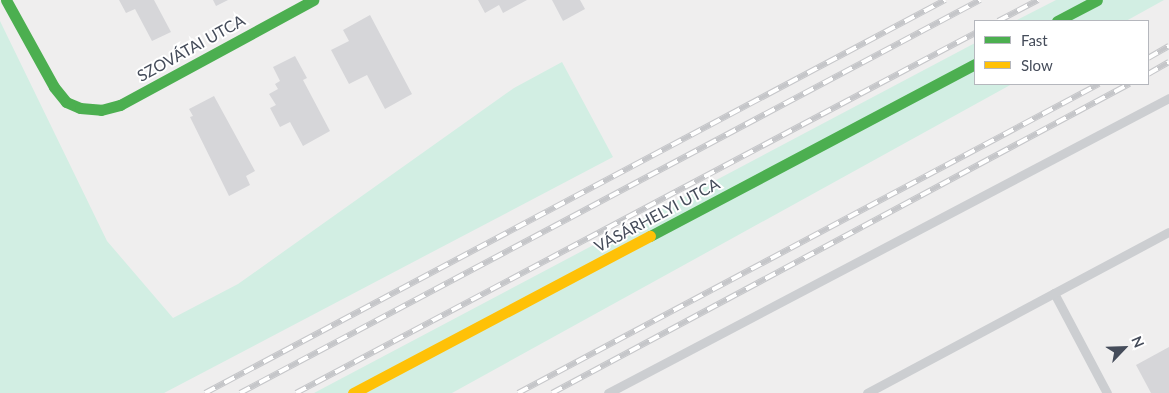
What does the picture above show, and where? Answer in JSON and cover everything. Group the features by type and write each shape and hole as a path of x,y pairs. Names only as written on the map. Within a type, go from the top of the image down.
{"street":[{"name":"SZOVÁTAI UTCA","path":"6,0 54,87 66,102 80,108 101,110 120,105 313,0"},
{"path":"1059,20 1097,0"},
{"name":"VÁSÁRHELYI UTCA","path":"353,393 974,65"}],"lane":[{"path":"608,393 1169,98"},
{"path":"867,393 1169,232"},
{"path":"1054,293 1107,393"}],"green space":[{"path":"1056,0 1164,0 1128,20 1017,20"},
{"path":"0,21 107,241 173,318 238,284 514,88 562,62 613,157 164,393 0,393"},
{"path":"974,44 974,85 1010,85 452,393 314,393"}],"building":[{"path":"119,0 154,0 171,32 152,41 135,9 126,13"},
{"path":"213,0 228,0 216,6"},
{"path":"478,0 527,0 503,13 499,5 485,13"},
{"path":"552,0 580,0 585,9 563,21"},
{"path":"370,15 412,94 385,109 367,75 349,84 331,50 349,41 343,30"},
{"path":"295,56 307,78 303,80 330,131 303,146 290,122 280,127 270,108 276,105 269,94 278,89 275,84 280,81 273,67"},
{"path":"214,96 255,171 246,176 250,185 229,196 190,117 193,116 189,109"},
{"path":"1169,347 1169,393 1151,393 1136,365"}],"railway":[{"path":"205,393 945,0"},
{"path":"240,393 980,0"},
{"path":"1000,20 1038,0"},
{"path":"296,393 974,34"},
{"path":"1149,57 1169,46"},
{"path":"1149,73 1169,62"},
{"path":"518,393 1097,85"},
{"path":"552,393 1127,85"}],"traffic: fast":[{"path":"6,0 54,87 66,102 80,108 101,110 120,105 313,0"},
{"path":"1059,20 1097,0"},
{"path":"650,236 974,65"}],"traffic: slow":[{"path":"353,393 650,236"}]}
